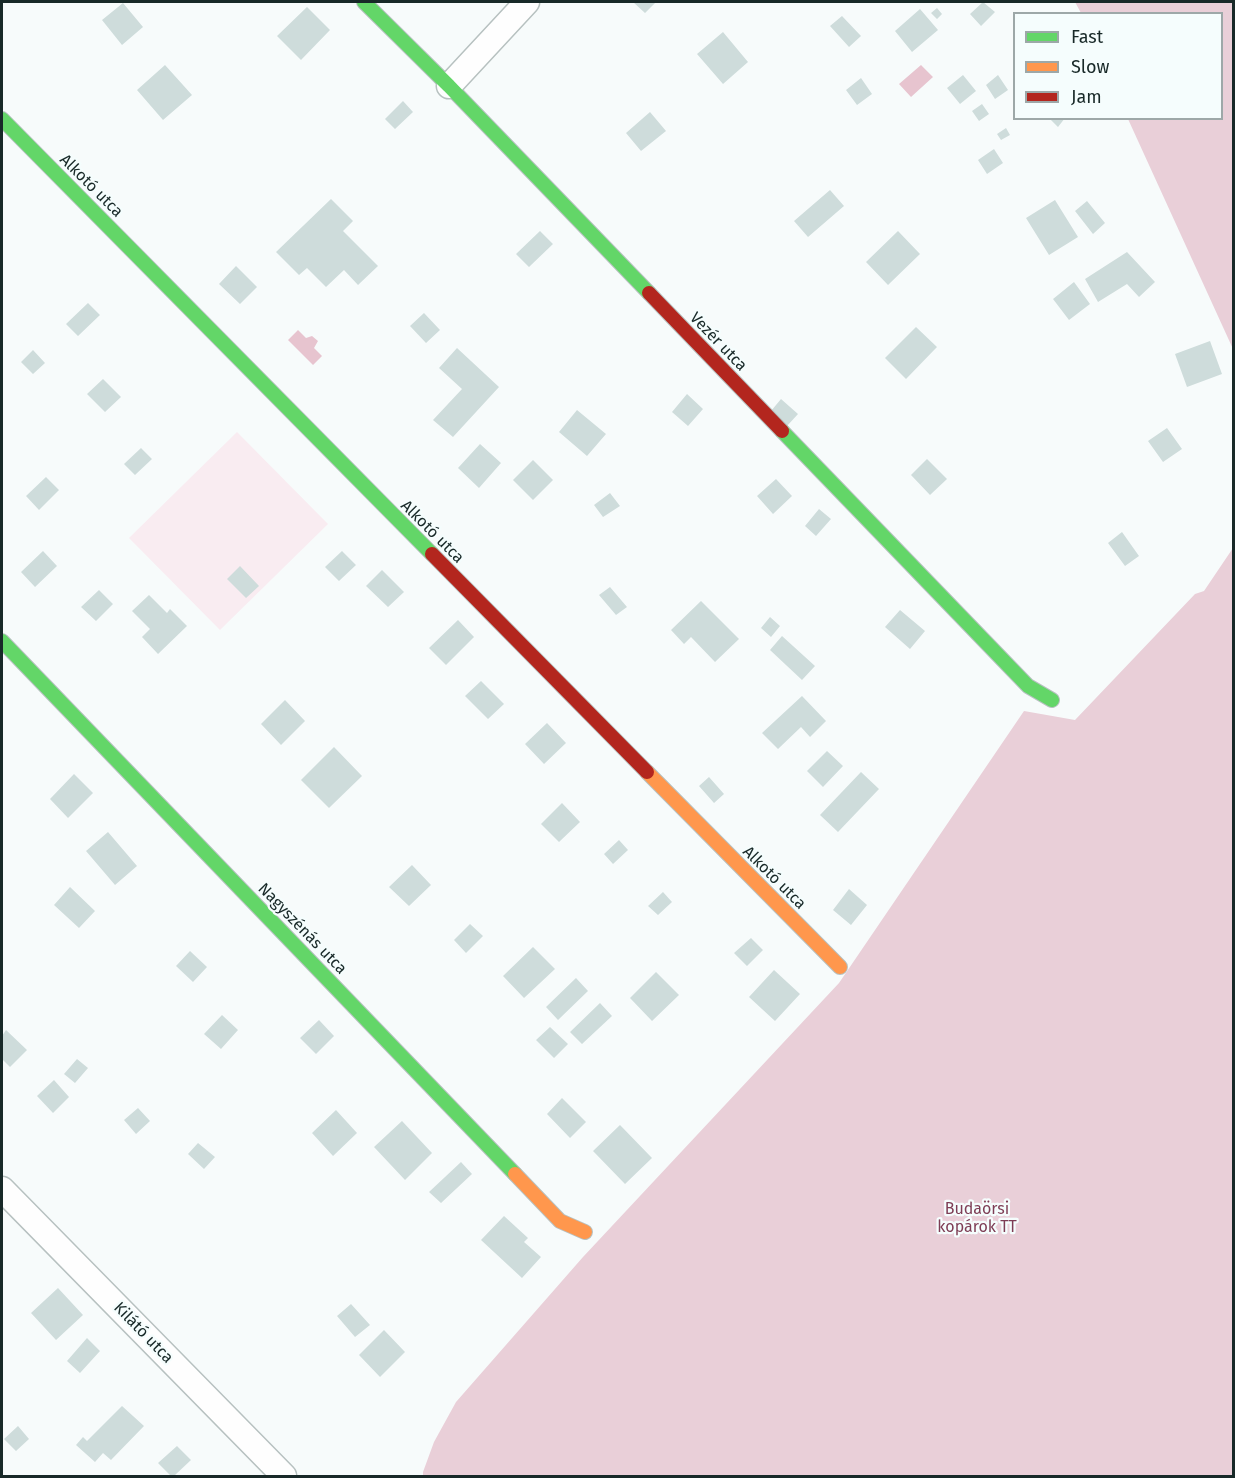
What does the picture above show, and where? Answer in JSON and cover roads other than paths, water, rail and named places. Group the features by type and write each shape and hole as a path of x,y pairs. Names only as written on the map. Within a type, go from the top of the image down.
{"street":[{"name":"Vezér utca","path":"364,2 449,86 1028,686 1052,700"},
{"path":"449,86 527,2"},
{"name":"Alkotó utca","path":"2,119 840,967"},
{"name":"Nagyszénás utca","path":"2,640 546,1207 560,1221 585,1232"},
{"name":"Kilátó utca","path":"2,1189 284,1476"}],"park label":[{"name":"Budaörsi kopárok TT","path":"977,1219"}]}
